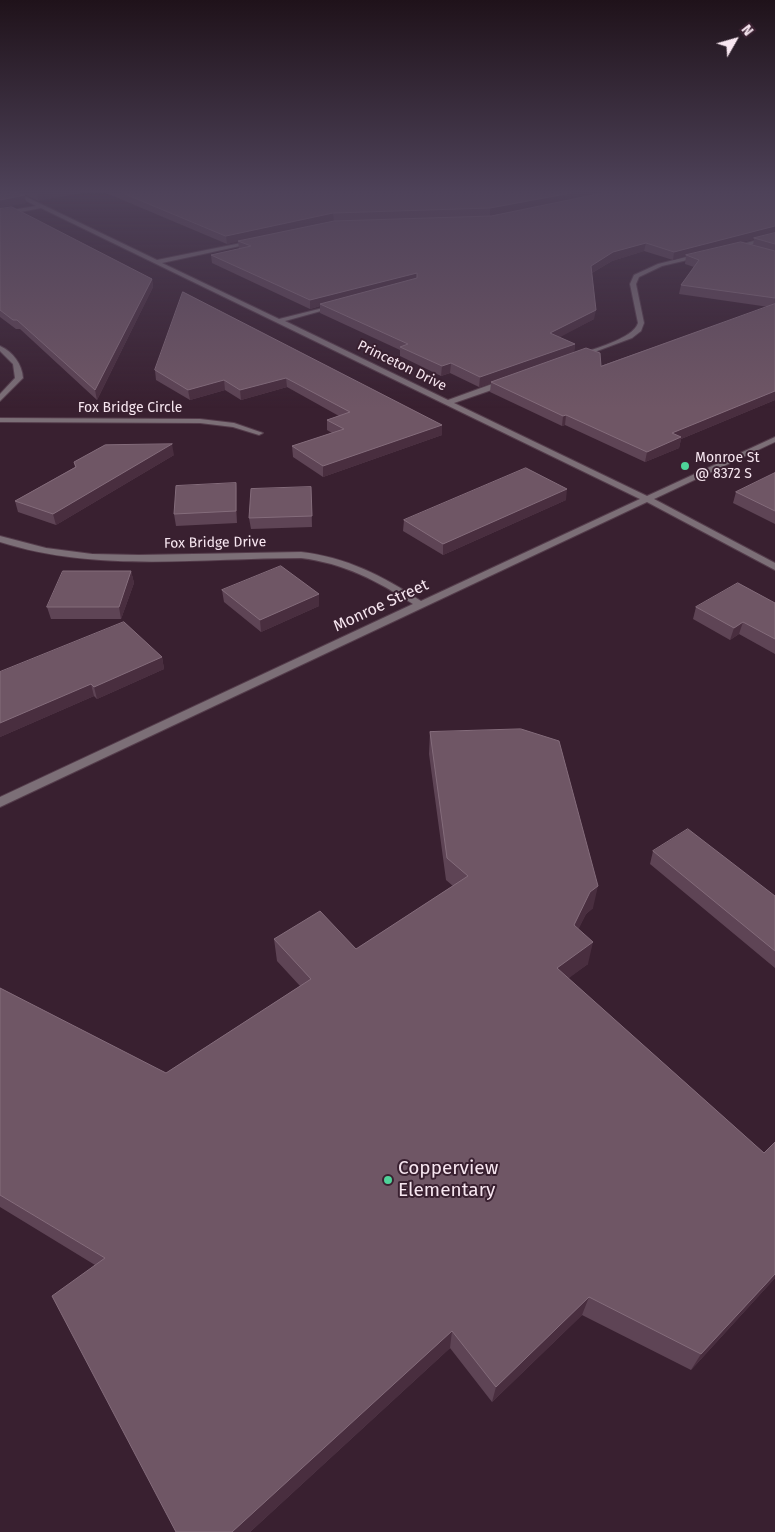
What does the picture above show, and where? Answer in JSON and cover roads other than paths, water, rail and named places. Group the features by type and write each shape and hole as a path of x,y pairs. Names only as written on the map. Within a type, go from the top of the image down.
{"street":[{"name":"Princeton Drive","path":"162,264 678,514 775,567"},
{"path":"571,359 624,340 639,330 641,323 633,284 636,276 646,270 666,264"},
{"path":"279,321 349,302"},
{"path":"0,348 11,356 19,367 20,378 0,399"},
{"path":"447,403 516,378"},
{"name":"Fox Bridge Circle","path":"0,420 200,421 234,425 259,433"},
{"name":"Monroe Street","path":"0,802 775,439"},
{"name":"Fox Bridge Drive","path":"0,539 18,546 52,553 90,557 134,559 321,556 365,570 421,605"}],"place":[{"name":"Monroe St @ 8372 S","path":"685,466"},
{"name":"Copperview Elementary","path":"388,1180"}]}
